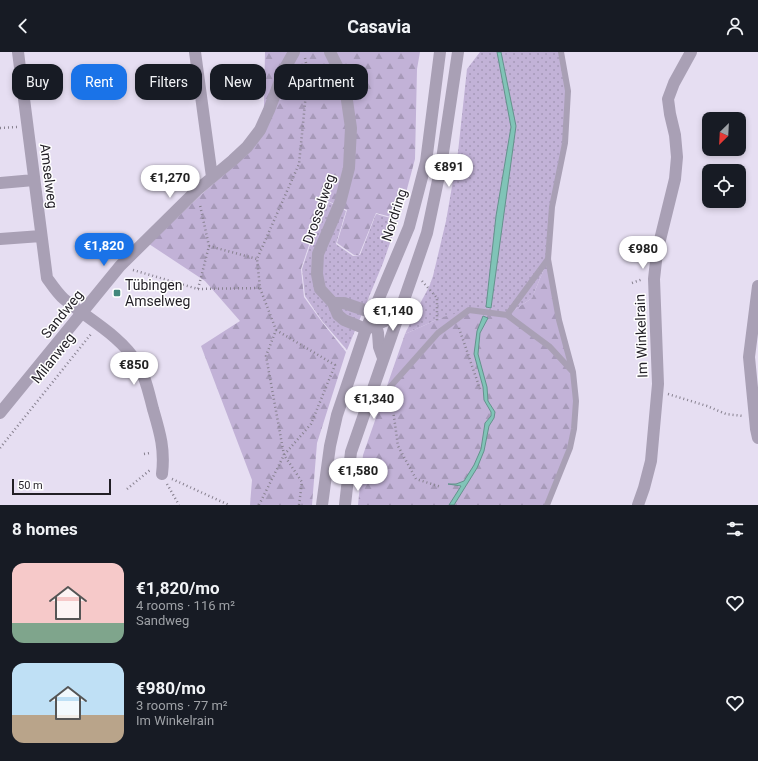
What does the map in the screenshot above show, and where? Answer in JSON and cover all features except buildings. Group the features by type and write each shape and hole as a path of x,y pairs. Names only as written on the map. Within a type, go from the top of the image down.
{"street":[{"name":"Amselweg","path":"18,52 47,278 63,299 82,313"},
{"path":"196,52 212,177"},
{"name":"Sandweg","path":"0,413 120,266 197,190 234,160 247,147 260,130 294,52"},
{"name":"Drosselweg","path":"330,52 344,80 351,128 349,168 342,196 321,248 316,274 320,289 344,320 371,327"},
{"name":"Nordring","path":"322,505 330,446 337,414 371,327 373,313 409,227 426,162 440,52"},
{"path":"345,505 351,452 427,232 441,166 458,52"},
{"name":"Im Winkelrain","path":"638,505 651,461 658,391 654,280 656,252 675,179 677,157 676,135 670,114 668,99 674,83 691,52"},
{"path":"0,183 34,180"},
{"path":"0,239 41,236"},
{"path":"758,286 749,357 758,438"},
{"path":"333,304 344,303 373,313"},
{"path":"82,313 121,344 137,362 144,379 163,445 162,474"},
{"path":"371,327 399,315"},
{"name":"Nordring","path":"371,327 383,358"}],"lane":[{"path":"547,505 570,448 574,429 576,401 573,372 559,320 548,259 552,207 565,135 568,91 561,52"},
{"path":"507,315 548,259"},
{"path":"390,387 438,333 469,310 507,315 550,347 573,372"}],"path":[{"path":"259,505 284,455 311,424 335,366 276,330 260,288 257,259 299,164 308,73 304,52"},
{"path":"197,190 209,246 198,289"},
{"path":"209,246 257,259"},
{"path":"120,266 198,289 260,288"},
{"path":"414,272 437,298 438,333"},
{"path":"456,320 480,389"},
{"name":"Milanweg","path":"0,448 99,325"},
{"path":"276,330 266,356 284,455 302,482 299,505"},
{"path":"390,387 398,446 416,478 441,487"},
{"path":"658,391 707,406 726,414 755,417"},
{"path":"127,489 163,460"},
{"path":"162,474 179,505"},
{"path":"162,474 230,505"}],"green space":[{"path":"265,52 420,52 417,69 415,159 399,219 376,213 359,255 354,255 337,243 347,210 328,201 316,224 301,269 304,297 346,352 317,443 312,505 250,505 252,480 201,346 240,321 205,281 149,244 204,192 248,154 261,138 264,100 266,100 266,64 265,64"},
{"path":"480,52 561,52 568,91 565,143 552,207 548,259 532,298 507,315 443,317 405,334 433,276 446,221 458,152 467,69"},
{"path":"329,202 346,211 336,244 353,256 360,255 376,214 398,220 383,263 347,350 322,321 305,296 302,269 317,224"},
{"path":"548,259 573,372 574,429 547,505 358,505 363,455 405,334 443,317 469,310 507,315 532,298"}],"shaded area":[{"path":"497,52 501,52 516,126 491,308 486,307 496,216 511,127"},
{"path":"483,316 488,318 480,333 478,354 487,387 488,401 495,412 494,418 489,426 484,451 477,468 454,505 449,505 461,486 448,484 456,484 464,481 474,465 481,449 485,423 491,416 491,412 484,400 483,387 474,354 477,331"}],"place":[{"name":"Tübingen Amselweg","path":"117,293"}]}
